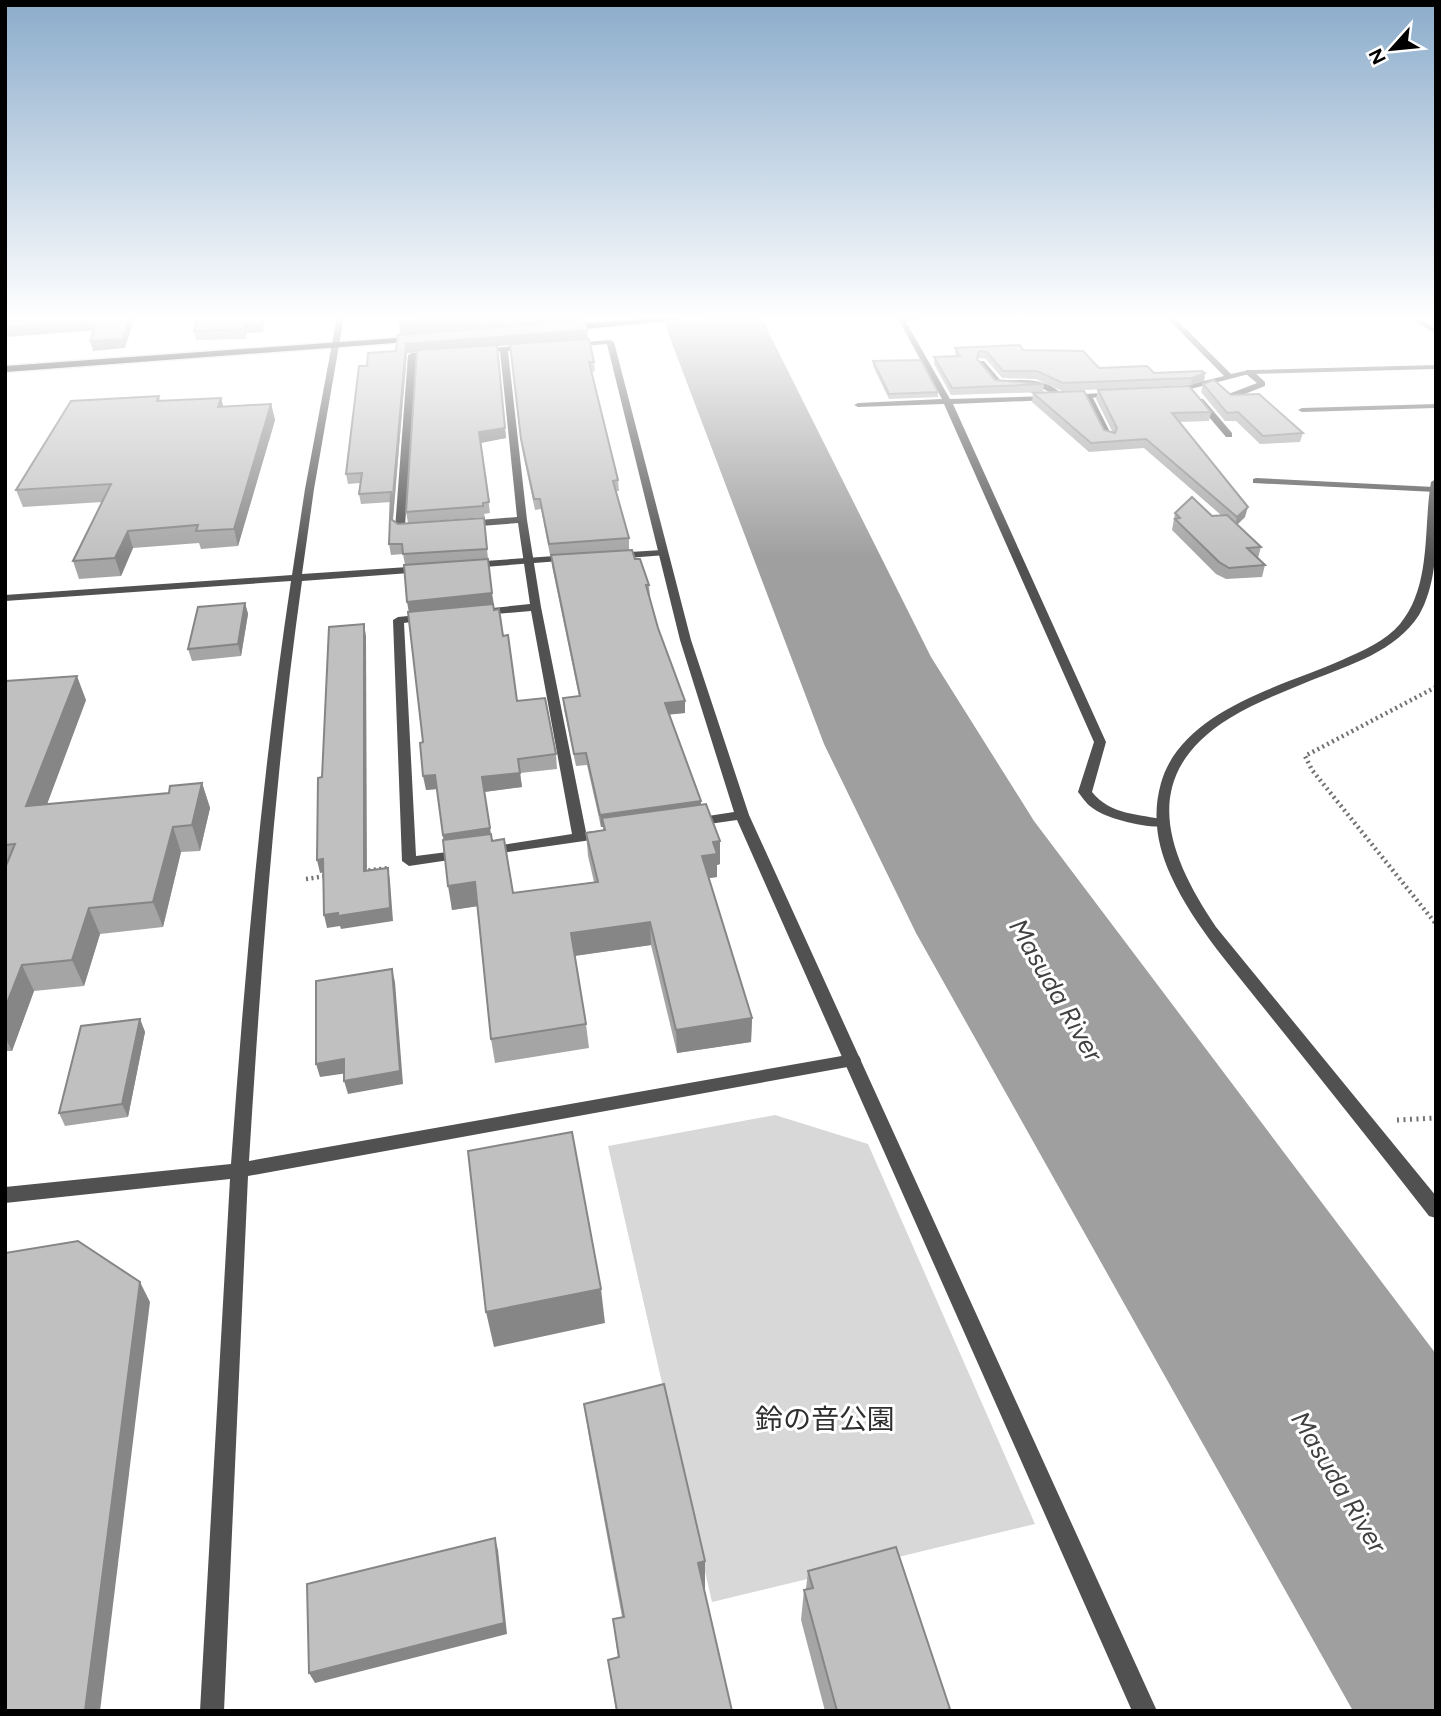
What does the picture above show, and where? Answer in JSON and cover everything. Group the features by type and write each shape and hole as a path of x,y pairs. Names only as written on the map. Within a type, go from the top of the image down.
{"street":[{"path":"212,1711 241,1170 260,885 295,578 327,397"},
{"path":"408,397 400,529 428,527"},
{"path":"509,397 527,561 580,838"},
{"path":"624,397 662,553 710,729 742,815 1145,1711"},
{"path":"945,397 1100,742 1085,792 1090,801 1103,810 1161,824"},
{"path":"858,405 1060,397"},
{"path":"1089,397 1109,438"},
{"path":"1197,397 1228,435"},
{"path":"1302,411 1436,406"},
{"path":"1256,481 1435,486 1430,566 1420,604 1402,629 1382,645 1329,671 1243,706 1193,737 1175,762 1165,788 1161,824 1166,849 1179,883 1211,931 1436,1210"},
{"path":"455,525 522,520"},
{"path":"608,556 662,553"},
{"path":"460,566 581,558"},
{"path":"5,598 433,568"},
{"path":"467,613 536,607"},
{"path":"439,616 398,620 409,861 621,832"},
{"path":"675,824 742,815"},
{"path":"5,1195 241,1170 853,1060"}],"path":[{"path":"1436,687 1305,756 1312,770 1436,924"},
{"path":"356,872 409,861"},
{"path":"306,879 331,876"}],"green space":[{"name":"鈴の音公園","path":"775,1115 868,1144 1035,1524 712,1602 608,1146"}],"water":[{"name":"Masuda River","path":"692,397 801,397 931,657 1034,821 1436,1354 1436,1711 1353,1711 916,933 824,744"}],"building":[{"path":"140,397 159,397 157,401 221,398 218,407 271,404 234,529 196,531 198,525 128,531 115,558 73,561 111,484 16,490 71,401"},
{"path":"355,397 401,397 391,519 398,524 484,518 487,549 403,554 402,544 389,544 391,492 359,494 362,473 346,474"},
{"path":"414,397 502,397 505,428 479,432 489,502 483,503 483,506 406,512"},
{"path":"516,397 598,397 618,480 613,481 629,538 549,544 540,499 534,499 521,439"},
{"path":"1038,397 1087,397 1104,430 1115,433 1117,428 1102,397 1198,397 1211,412 1172,413 1248,507 1237,517 1146,439 1091,443"},
{"path":"1214,397 1262,397 1303,433 1263,436 1238,412 1227,413"},
{"path":"1192,497 1212,516 1227,515 1261,547 1247,548 1265,565 1229,568 1219,562 1175,519 1180,518 1175,513"},
{"path":"632,550 635,559 640,559 649,585 646,585 658,628 685,701 665,703 701,801 600,815 586,753 574,754 563,698 580,696 551,555"},
{"path":"488,559 492,593 407,602 404,565"},
{"path":"245,603 238,644 188,649 198,607"},
{"path":"493,604 494,610 499,609 503,636 508,635 517,701 545,698 556,754 518,759 520,773 482,777 490,828 443,835 435,775 423,776 420,743 423,742 408,612"},
{"path":"364,624 364,871 388,868 390,908 338,916 338,913 324,915 323,859 317,860 318,778 322,777 329,627"},
{"path":"77,676 26,806 169,793 170,786 202,783 192,825 173,827 153,902 89,908 72,960 22,965 5,1008 5,868 15,844 5,845 5,683"},
{"path":"706,804 720,841 713,842 717,854 702,856 752,1018 676,1030 650,922 571,933 586,1024 491,1039 475,882 448,886 443,840 491,834 492,841 504,839 513,893 598,882 586,833 605,830 602,818"},
{"path":"392,969 400,1071 344,1081 344,1059 316,1064 316,981"},
{"path":"140,1019 122,1104 59,1113 81,1026"},
{"path":"572,1132 601,1289 486,1312 468,1151"},
{"path":"78,1241 140,1282 85,1711 5,1711 5,1253"},
{"path":"664,1384 705,1561 698,1563 732,1711 617,1711 608,1660 619,1657 613,1619 624,1617 584,1404"},
{"path":"495,1538 504,1623 309,1673 307,1584"},
{"path":"896,1547 950,1709 837,1711 804,1590 813,1588 808,1571"}]}
